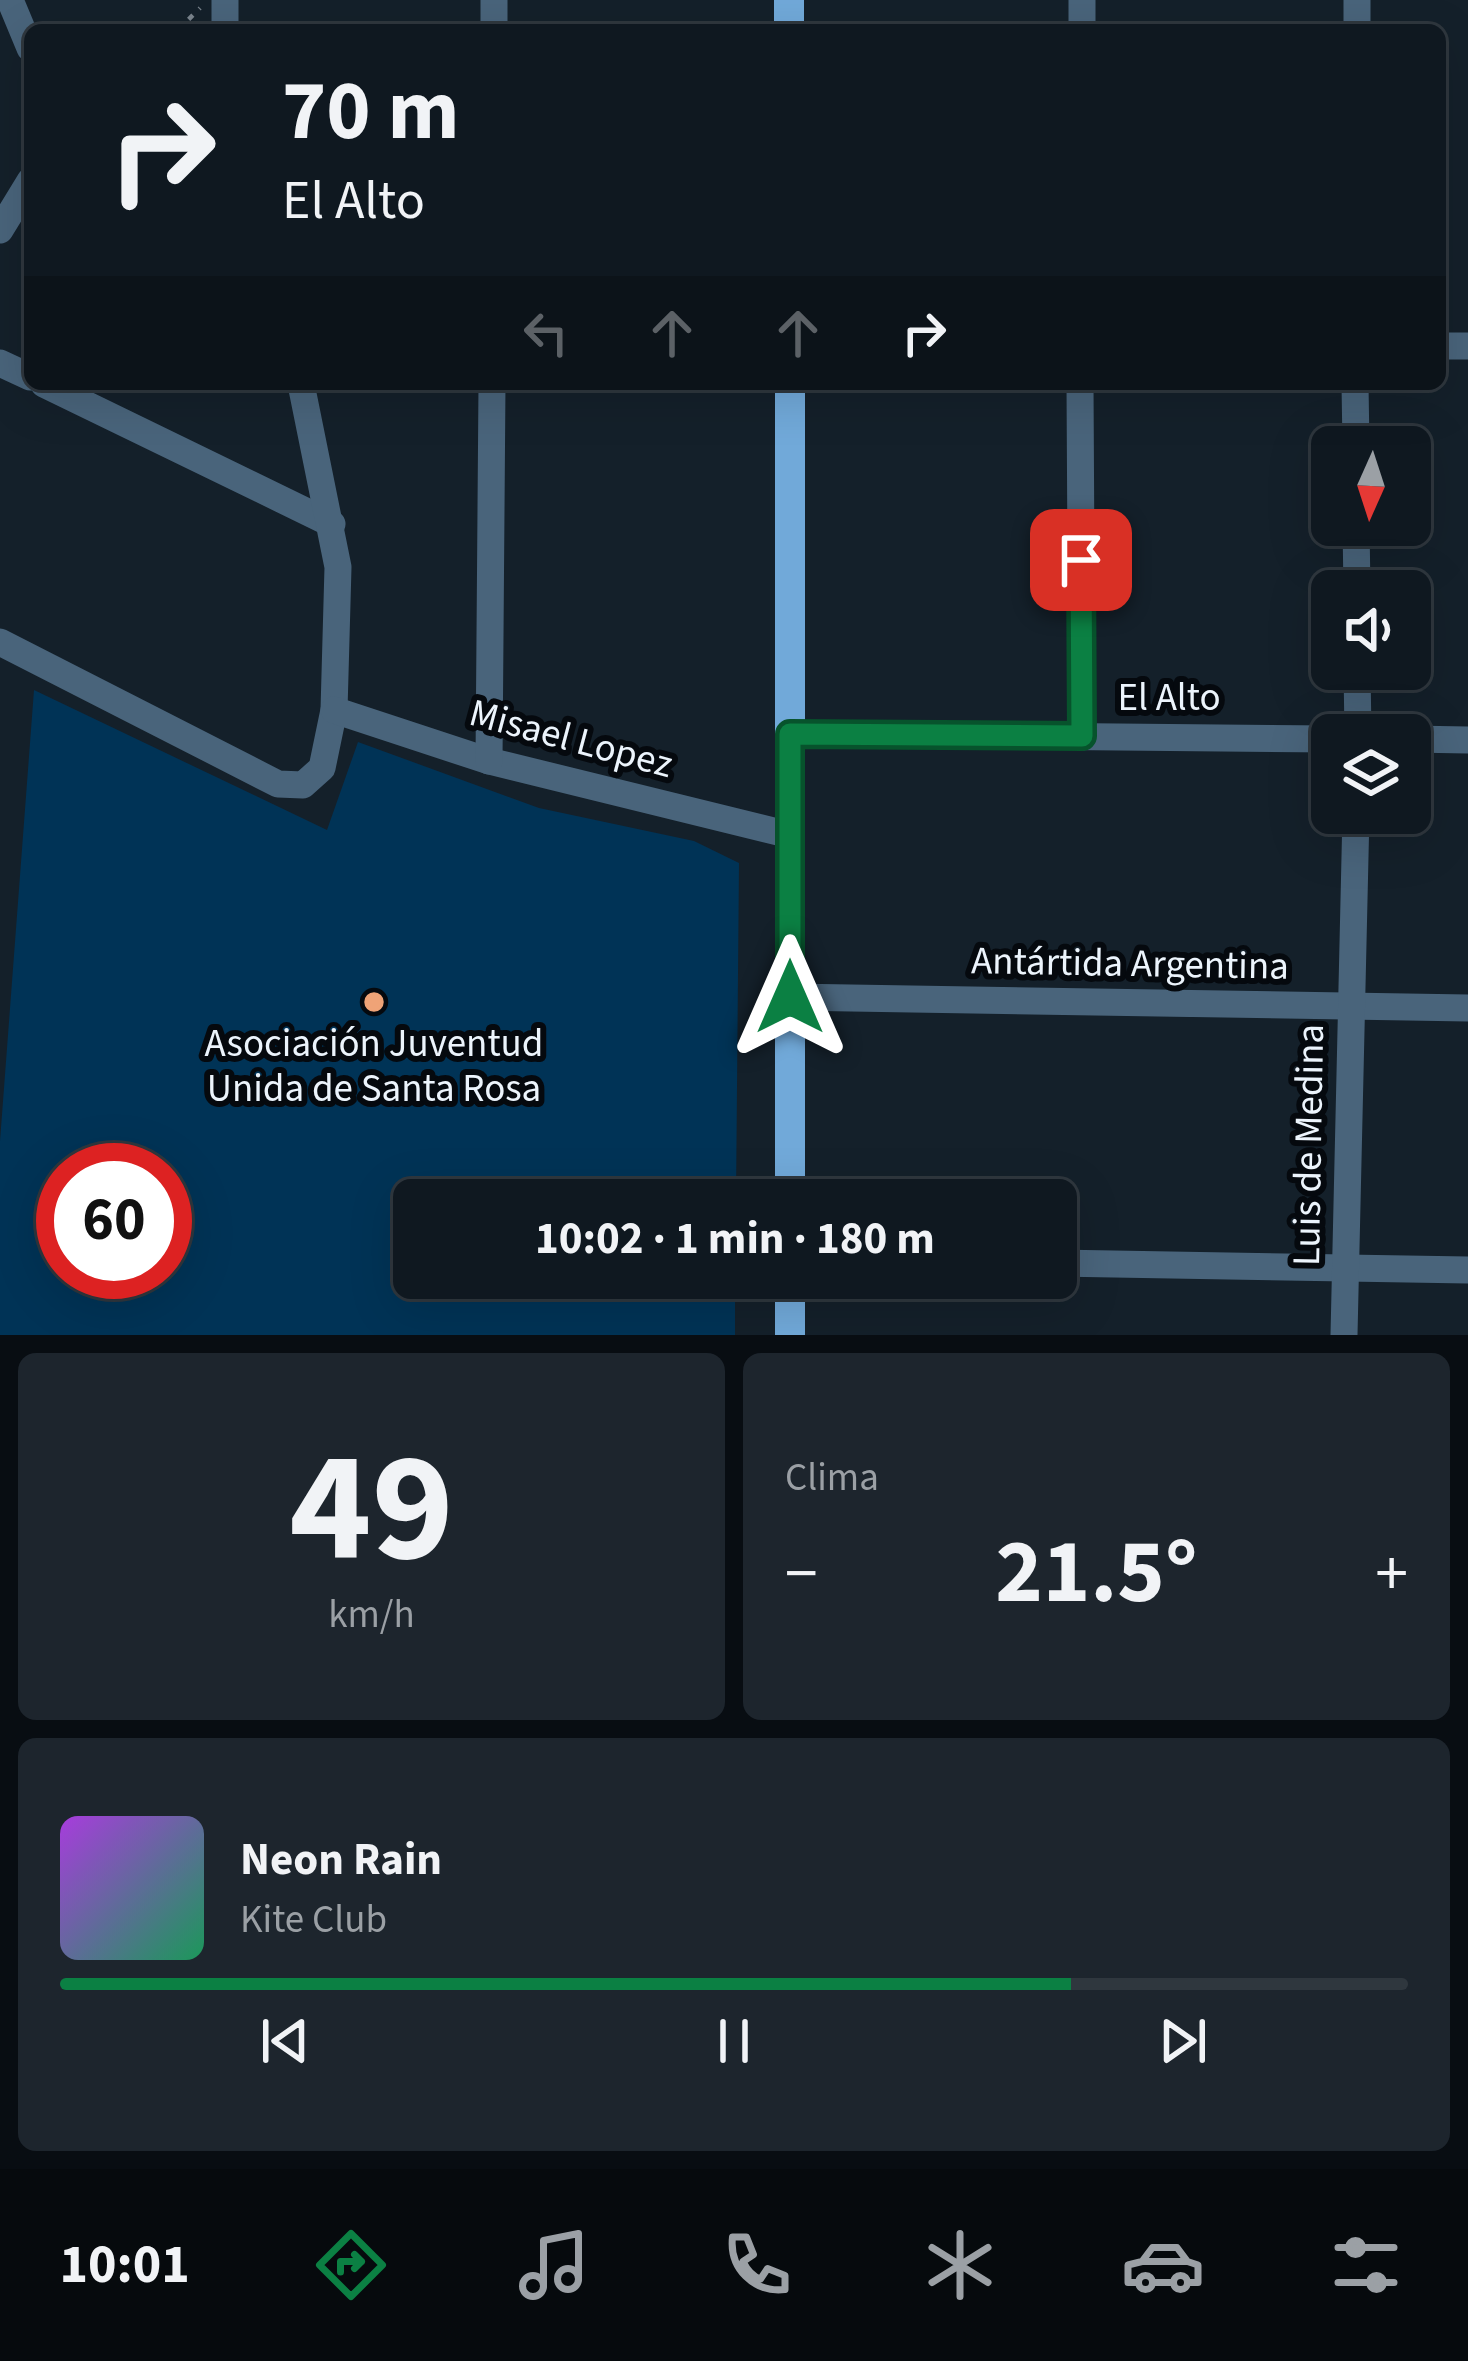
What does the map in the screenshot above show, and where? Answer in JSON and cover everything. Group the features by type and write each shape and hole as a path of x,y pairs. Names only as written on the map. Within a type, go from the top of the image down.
{"main road":[{"path":"790,390 790,1179"},
{"path":"790,1299 790,1335"}],"street":[{"path":"10,0 24,34"},
{"path":"0,230 24,191"},
{"path":"56,390 332,524"},
{"path":"0,641 278,784 303,785 322,768 334,710 338,567 302,390"},
{"path":"489,761 492,390"},
{"path":"1080,390 1082,736"},
{"path":"1355,390 1356,426"},
{"name":"Misael Lopez","path":"334,710 489,761 790,836"},
{"name":"El Alto","path":"790,734 1311,739"},
{"path":"1431,739 1468,740"},
{"name":"Luis de Medina","path":"1344,1335 1356,834"},
{"name":"Antártida Argentina","path":"790,997 1468,1008"},
{"path":"1077,1263 1468,1270"}],"path":[{"path":"184,24 208,0"}],"shaded area":[{"name":"Asociación Juventud Unida de Santa Rosa","path":"34,690 327,830 358,742 539,808 694,841 739,863 736,1179 393,1179 393,1299 735,1299 735,1335 0,1335 0,1141"}],"place":[{"name":"Asociación Juventud Unida de Santa Rosa","path":"374,1002"}],"route":[{"path":"790,997 790,734 1082,736 1081,560"}]}
